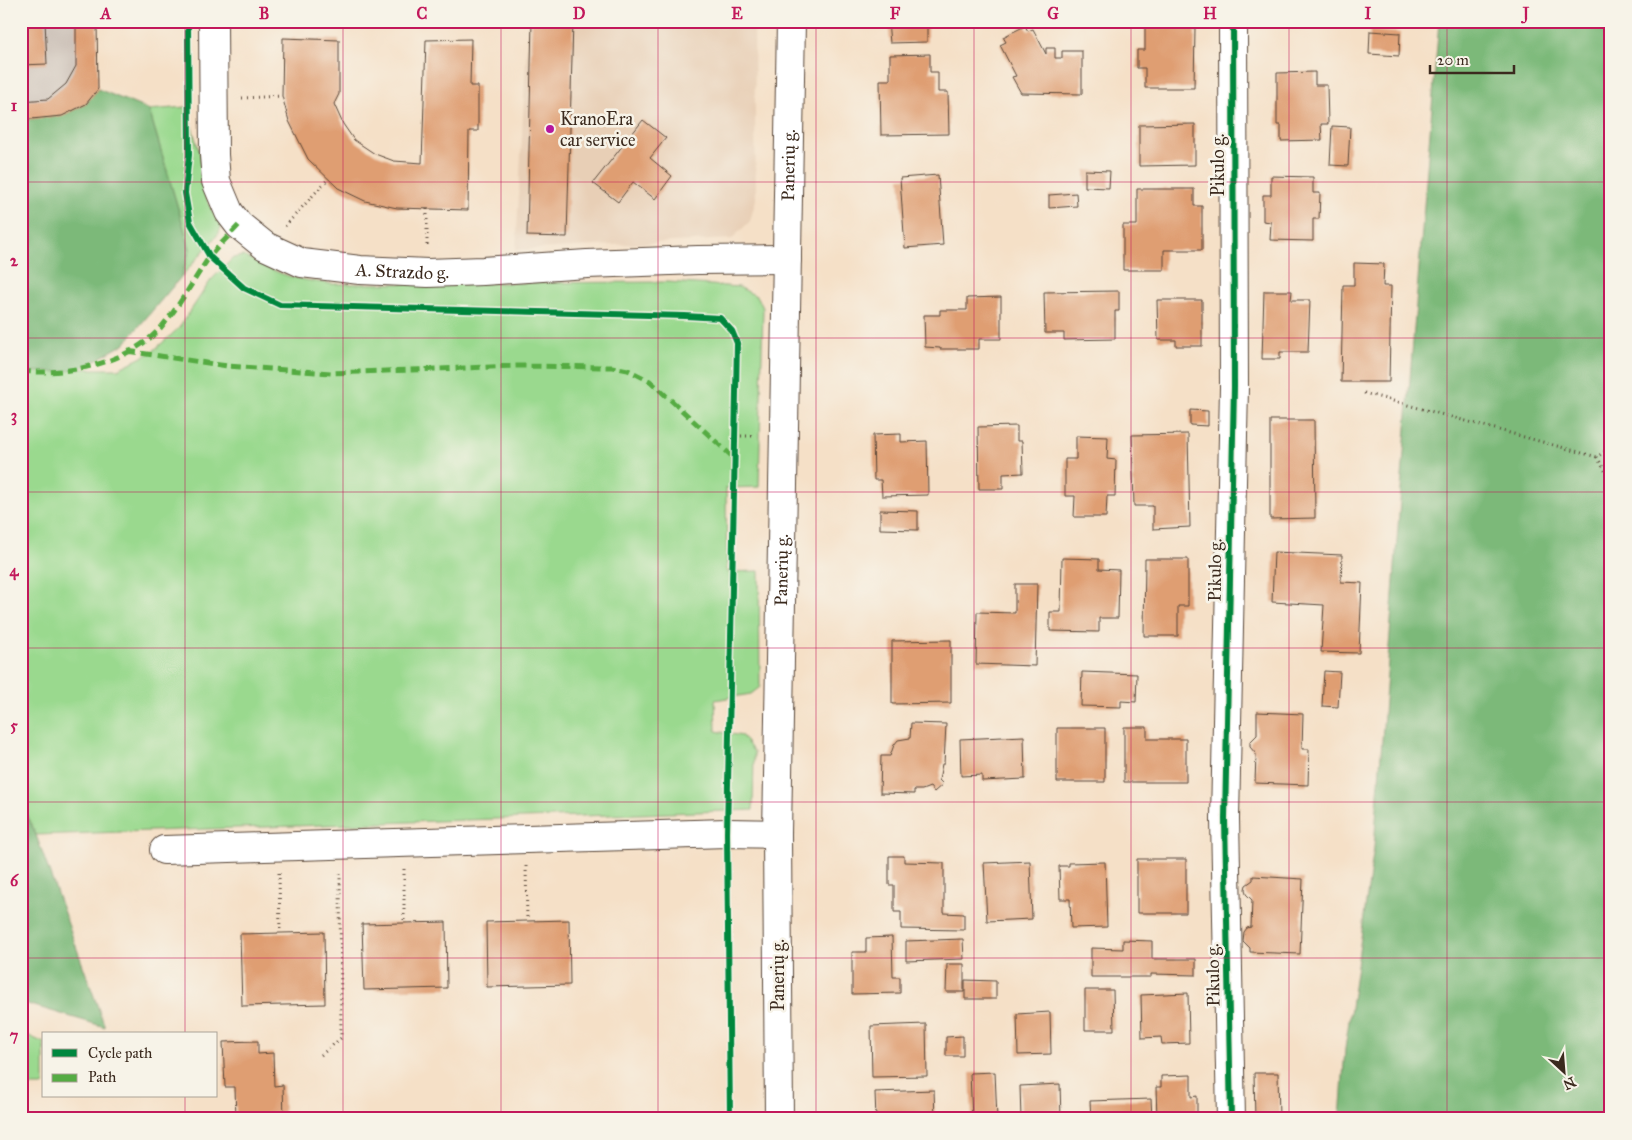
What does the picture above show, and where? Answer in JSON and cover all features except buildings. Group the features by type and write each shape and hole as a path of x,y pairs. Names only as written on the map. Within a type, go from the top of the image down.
{"street":[{"name":"A. Strazdo g.","path":"213,21 214,155 216,181 229,212 239,225 265,246 302,263 360,270 428,273 596,264 787,259"},
{"name":"Panerių g.","path":"779,1119 778,834 791,21"},
{"name":"Pikulo g.","path":"1231,1119 1225,819 1234,387 1233,21"},
{"path":"164,850 727,833 778,834"}],"path":[{"path":"214,99 282,96"},
{"path":"265,246 329,178"},
{"path":"427,209 428,273"},
{"path":"1364,393 1597,457 1611,481"},
{"path":"1597,457 1611,447"},
{"path":"525,839 527,921"},
{"path":"404,843 404,923"},
{"path":"321,1055 341,1038 340,845"},
{"path":"279,847 280,933"}],"shaded area":[{"path":"21,21 97,21 98,89 86,104 62,116 21,120"},
{"path":"528,21 754,21 756,199 750,221 732,239 516,250"}],"green space":[{"path":"1439,21 1611,21 1611,1119 1340,1119 1345,1049 1374,847"},
{"path":"98,89 149,110 190,249 181,277 124,344 80,369 59,372 21,371 21,120 62,116 86,104"},
{"path":"186,107 200,154 204,192 212,211 222,224 219,233 181,277 190,249 149,110"},
{"path":"243,256 289,276 332,284 668,282 739,287 758,297 763,308 759,487 726,488 727,572 759,571 760,687 751,694 715,700 716,731 742,736 754,752 753,810 36,835 21,801 21,371 118,369 152,352 179,328 211,280 233,258"},
{"path":"21,801 36,835 105,1027 21,1002"},
{"path":"21,1032 42,1042 42,1086 21,1086"}],"marked path":[{"path":"21,371 39,372 78,369 117,358 134,349 150,338 163,325 208,259 239,225"},
{"path":"127,351 227,366 331,373 517,366 612,367 628,370 650,381 735,459"}],"cycle path":[{"path":"188,21 189,155 185,193 190,222 210,257 244,288 280,305 720,318 732,331 737,343 727,833 730,1119"},
{"path":"1231,1119 1225,819 1234,387 1233,21"}],"place":[{"name":"KranoEra car service","path":"550,129"}]}
